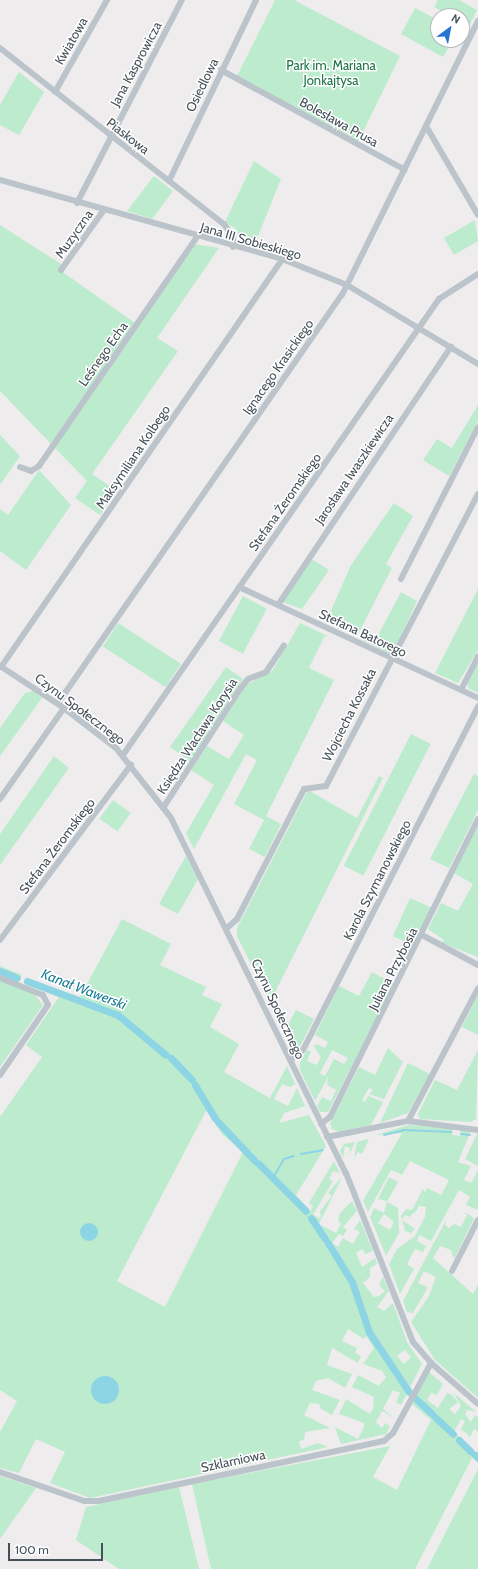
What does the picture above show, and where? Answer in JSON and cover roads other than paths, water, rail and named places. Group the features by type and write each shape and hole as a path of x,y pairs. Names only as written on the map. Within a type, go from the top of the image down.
{"street":[{"name":"Kwiatowa","path":"55,92 107,0"},
{"name":"Jana Kasprowicza","path":"77,203 182,0"},
{"name":"Osiedlowa","path":"169,181 221,70 256,0"},
{"name":"Ignacego Krasickiego","path":"58,703 347,285 478,21"},
{"name":"Piaskowa","path":"0,48 110,137 224,224 233,237 233,247"},
{"name":"Bolesława Prusa","path":"221,70 405,170"},
{"path":"426,126 478,215"},
{"name":"Jana III Sobieskiego","path":"0,180 197,237 282,259 347,285 418,326 478,364"},
{"name":"Muzyczna","path":"62,270 104,210"},
{"name":"Leśnego Echa","path":"20,467 32,471 39,466 197,237"},
{"name":"Maksymiliana Kolbego","path":"0,667 282,259"},
{"name":"Stefana Żeromskiego","path":"123,755 418,326 438,299 478,274"},
{"name":"Jarosława Iwaszkiewicza","path":"278,605 451,347"},
{"path":"401,579 478,426"},
{"name":"Wojciecha Kossaka","path":"227,928 237,919 304,790 326,786 386,666 394,659 478,494"},
{"name":"Stefana Batorego","path":"239,587 478,698"},
{"name":"Księdza Wacława Korysia","path":"163,808 240,689 248,679 266,672 284,645"},
{"path":"461,690 478,656"},
{"name":"Czynu Społecznego","path":"0,667 58,703 123,755 163,808 227,928 362,1210 413,1342 430,1363 478,1404"},
{"name":"Karola Szymanowskiego","path":"290,1060 303,1050 478,706"},
{"path":"0,799 64,708"},
{"name":"Stefana Żeromskiego","path":"0,940 131,765"},
{"name":"Juliana Przybosia","path":"321,1124 330,1116 422,935 478,819"},
{"path":"422,935 478,965"},
{"path":"0,978 43,995 48,1004 0,1075"},
{"path":"408,1121 478,988"},
{"path":"327,1137 408,1121 477,1128"},
{"path":"452,1270 478,1220"},
{"name":"Szklarniowa","path":"0,1472 84,1501 99,1501 384,1441 392,1435 430,1363"}],"water":[{"path":"89,1223 95,1226 98,1232 95,1238 89,1241 83,1238 80,1232 83,1226"},
{"path":"105,1376 115,1380 119,1390 115,1400 105,1404 95,1400 91,1390 95,1380"}],"waterway":[{"name":"Kanał Wawerski","path":"0,971 17,978"},
{"name":"Kanał Wawerski","path":"27,981 118,1015 166,1055"},
{"name":"Kanał Wawerski","path":"171,1058 192,1080"},
{"name":"Kanał Wawerski","path":"195,1085 215,1118"},
{"name":"Kanał Wawerski","path":"218,1122 255,1161"},
{"path":"384,1135 404,1130 451,1132"},
{"path":"461,1134 470,1135"},
{"path":"301,1154 323,1150"},
{"path":"273,1178 284,1159 294,1156"},
{"name":"Kanał Wawerski","path":"259,1164 306,1211"},
{"name":"Kanał Wawerski","path":"311,1218 325,1239"},
{"name":"Kanał Wawerski","path":"328,1243 352,1282 369,1332 409,1392"},
{"name":"Kanał Wawerski","path":"416,1399 432,1414"},
{"name":"Kanał Wawerski","path":"436,1418 453,1434"},
{"name":"Kanał Wawerski","path":"459,1440 470,1451"},
{"name":"Kanał Wawerski","path":"475,1455 478,1458"}],"park label":[{"name":"Park im. Mariana Jonkajtysa","path":"331,74"}]}
